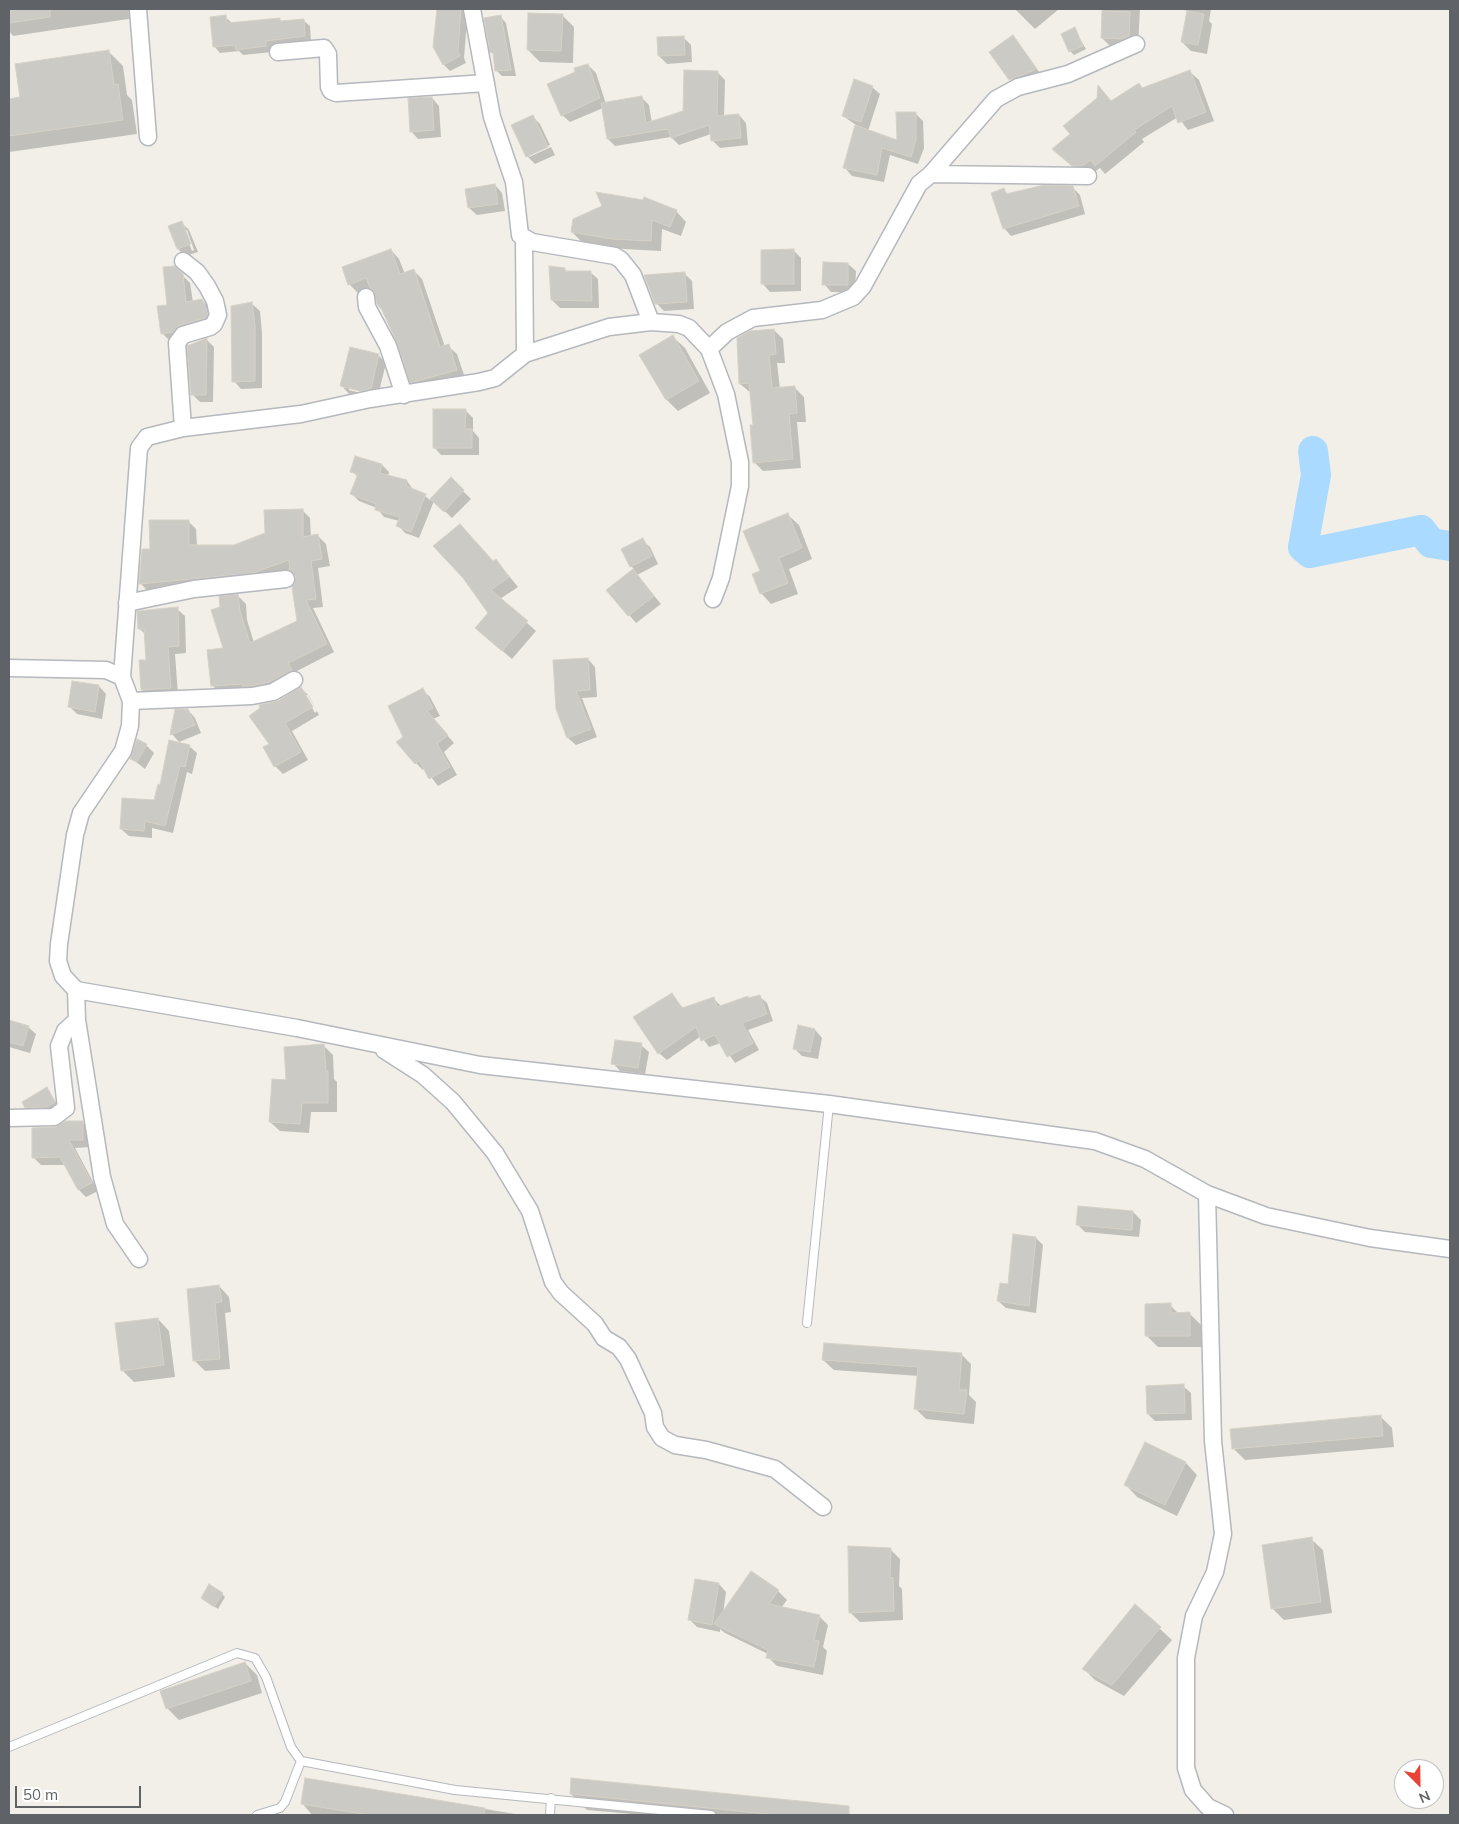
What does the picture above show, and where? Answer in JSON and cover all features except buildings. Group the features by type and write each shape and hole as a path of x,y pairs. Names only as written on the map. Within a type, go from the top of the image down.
{"street":[{"path":"138,9 148,137"},
{"path":"472,9 492,117 514,182 518,230 524,238 532,242 615,256 630,269 651,322"},
{"path":"709,349 727,332 753,318 822,310 853,297 863,286 919,184 931,174 996,100 1018,87 1068,74 1136,44"},
{"path":"278,52 324,48 328,54 331,91 336,93 486,83"},
{"path":"931,174 1088,176"},
{"path":"524,238 525,354"},
{"path":"183,261 197,272 207,286 215,301 218,315 210,326 183,335 177,342 183,428"},
{"path":"366,297 367,307 388,346 404,395"},
{"path":"139,1259 115,1224 102,1177 78,1020 76,990 64,976 58,961 75,835 81,813 123,751 130,726 131,701 122,677 139,448 143,440 151,435 183,428 301,414 370,399 404,395 495,378 525,354 609,327 651,322 680,324 689,328 709,349 726,394 740,462 740,486 721,578 713,599"},
{"path":"127,602 194,588 286,579"},
{"path":"9,668 106,670 122,677"},
{"path":"131,701 252,696 273,692 294,680"},
{"path":"76,990 297,1028 480,1065 829,1104 1095,1141 1145,1159 1207,1194 1266,1216 1370,1238 1450,1248"},
{"path":"9,1118 54,1117 66,1108 59,1046 65,1031 78,1020"},
{"path":"376,1045 423,1075 453,1102 495,1153 530,1211 553,1282 561,1293 595,1324 604,1338 619,1346 628,1359 653,1412 655,1427 662,1438 675,1445 706,1450 775,1469 823,1507"},
{"path":"1207,1194 1213,1441 1223,1534 1215,1572 1194,1616 1186,1658 1186,1768 1193,1790 1208,1806 1225,1815"}],"lane":[{"path":"807,1322 829,1104"},
{"path":"9,1747 237,1653 255,1658 266,1678 291,1747 301,1761 455,1790 710,1815"},
{"path":"257,1815 280,1808 285,1802 301,1761"},
{"path":"550,1815 551,1798"}],"waterway":[{"path":"1313,451 1316,475 1303,547 1310,553 1421,530 1431,543 1450,546"}]}
